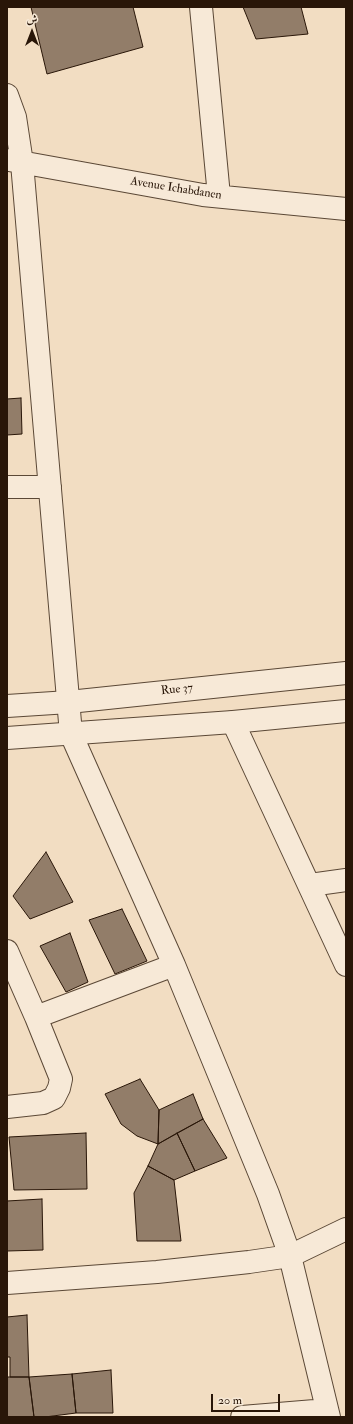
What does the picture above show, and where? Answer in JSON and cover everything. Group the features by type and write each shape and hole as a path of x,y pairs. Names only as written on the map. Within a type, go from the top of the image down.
{"street":[{"path":"200,7 219,196"},
{"path":"7,95 14,117 15,161 50,487 71,734 174,965 268,1194 290,1256 328,1414 242,1417"},
{"name":"Avenue Ichabdanen","path":"15,161 203,195 346,208"},
{"path":"7,487 50,487"},
{"name":"Rue 37","path":"7,706 68,702 346,673"},
{"path":"7,738 234,722 346,711"},
{"path":"234,722 346,965"},
{"path":"310,885 346,880"},
{"path":"7,951 61,1079 59,1088 54,1098 43,1103 7,1108"},
{"path":"36,1017 174,965"},
{"path":"7,1283 156,1272 290,1256 346,1229"}],"building":[{"path":"31,7 133,7 143,47 47,74"},
{"path":"243,7 301,7 308,34 256,39"},
{"path":"21,398 22,434 7,435 7,399"},
{"path":"46,852 73,902 30,919 13,896"},
{"path":"122,909 147,961 115,974 89,920"},
{"path":"70,933 88,982 66,992 40,946"},
{"path":"140,1079 159,1110 158,1144 137,1136 121,1124 105,1094"},
{"path":"193,1094 203,1119 158,1144 159,1110"},
{"path":"203,1119 227,1158 195,1171 177,1133"},
{"path":"86,1133 87,1189 14,1190 9,1137"},
{"path":"177,1133 195,1171 174,1180 148,1166 158,1144"},
{"path":"148,1166 174,1180 181,1241 137,1241 134,1193"},
{"path":"42,1199 43,1250 7,1251 7,1201"},
{"path":"27,1315 29,1377 10,1377 10,1357 7,1357 7,1317"},
{"path":"111,1370 113,1413 76,1413 72,1374"},
{"path":"72,1374 76,1413 34,1417 29,1377"},
{"path":"7,1377 29,1377 34,1417 7,1417"}]}
